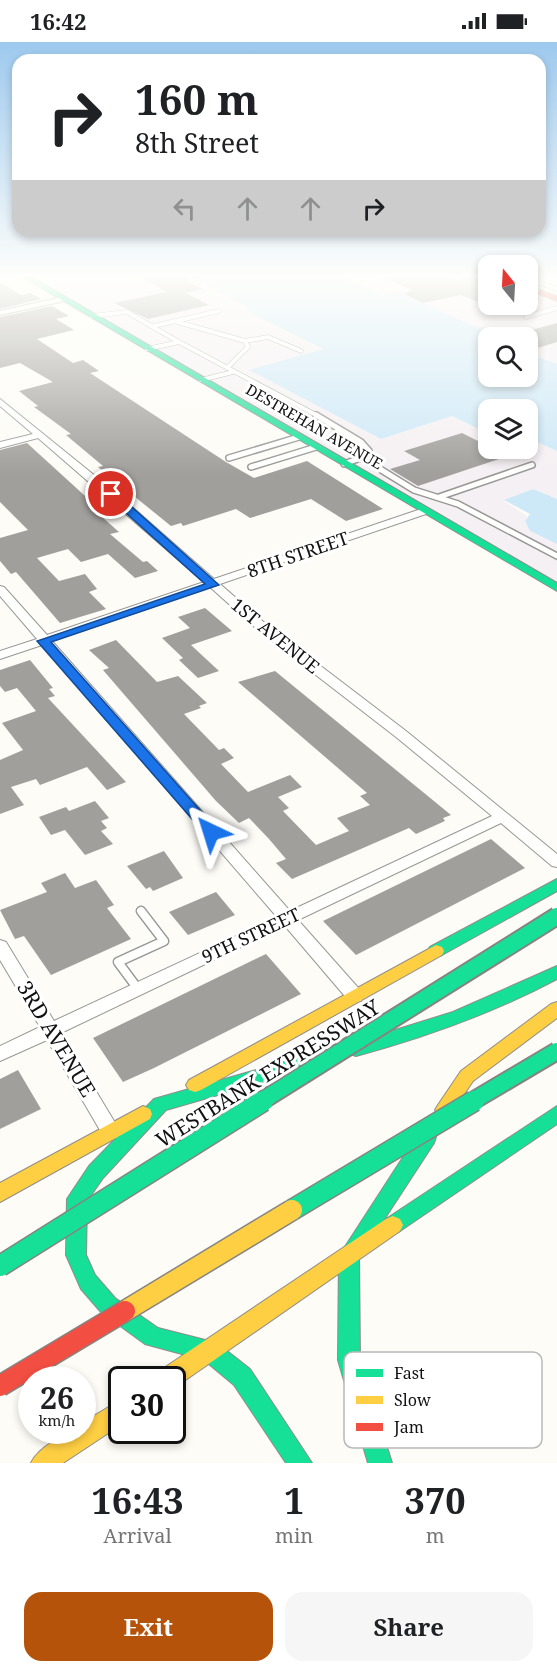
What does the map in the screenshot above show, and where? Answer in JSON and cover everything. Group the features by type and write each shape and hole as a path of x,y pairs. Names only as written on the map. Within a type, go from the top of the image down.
{"main road":[{"name":"DESTREHAN AVENUE","path":"136,342 557,588"},
{"name":"WESTBANK EXPRESSWAY","path":"0,1193 557,884"},
{"name":"WESTBANK EXPRESSWAY","path":"0,1266 557,916"},
{"path":"300,1463 242,1377 209,1351 153,1337 108,1305 88,1282 76,1255 76,1199 96,1172 160,1104 268,1071 414,1035 531,988 557,972"},
{"path":"349,1352 349,1256 467,1076 557,1009"},
{"path":"0,1386 557,1051"},
{"path":"186,1367 557,1114"},
{"path":"43,1463 108,1419"},
{"path":"375,1448 380,1463"}],"street":[{"name":"1ST AVENUE","path":"0,402 263,628 401,734 557,862"},
{"path":"0,445 40,435"},
{"name":"8TH STREET","path":"0,656 425,511"},
{"path":"0,590 355,996"},
{"name":"9TH STREET","path":"0,1054 502,817"},
{"name":"3RD AVENUE","path":"0,946 111,1131"}],"lane":[{"path":"147,349 178,342"},
{"path":"180,342 304,408 361,442 369,451 362,458 344,464"},
{"path":"227,368 248,348 246,342"},
{"path":"284,342 301,351"},
{"path":"201,380 233,372"},
{"path":"229,458 299,437"},
{"path":"251,467 316,447"},
{"path":"362,458 414,490 439,497 557,556"},
{"path":"439,497 531,465"},
{"path":"138,989 118,962 164,940 141,911"}],"shaded area":[{"path":"145,342 308,342 324,350 250,370 381,439 452,416 478,429 478,459 538,459 538,442 557,451 557,499 533,489 504,501 527,516 525,521 530,531 557,544 557,582"},
{"path":"538,342 557,342 557,364 538,357"}],"water":[{"path":"309,342 478,342 478,387 538,387 538,357 557,364 557,451 538,442 538,399 478,399 478,429 452,416 381,439 249,370 323,349"},
{"path":"533,489 557,499 557,544 530,531 525,521 530,514 504,500"}],"building":[{"path":"0,342 42,342 73,363 83,360 99,371 90,373 254,478 307,461 383,509 346,521 311,499 250,518 236,509 183,526 181,523 171,526 98,467 103,466 66,435 71,434 34,407 38,406 19,391 53,382 20,363 0,368"},
{"path":"538,342 556,342 538,348"},
{"path":"462,433 478,441 478,459 499,459 418,486 390,469 420,460 404,451"},
{"path":"27,443 84,495 97,508 93,509 119,532 110,534 143,562 147,561 158,571 135,578 108,554 81,562 68,549 37,558 59,581 85,574 97,589 89,592 106,609 60,623 16,572 11,574 0,561 0,538 28,530 0,502 0,450"},
{"path":"205,608 232,631 191,645 219,671 198,678 179,660 183,658 162,638 190,628 178,617"},
{"path":"116,640 157,682 178,676 207,703 199,706 201,708 184,714 219,750 224,748 234,758 221,764 248,792 290,775 302,787 278,797 289,808 283,811 316,845 349,831 337,818 370,805 360,796 367,793 238,682 275,671 451,815 443,818 445,821 416,834 409,828 292,879 276,863 286,859 269,839 249,818 239,823 216,801 103,670 109,668 89,650"},
{"path":"30,660 53,688 49,689 55,696 48,698 126,782 107,790 87,767 40,785 36,779 11,787 24,805 0,814 0,760 23,750 2,723 36,711 17,688 5,692 0,686 0,670"},
{"path":"95,801 109,818 101,821 107,828 101,831 113,844 85,855 65,830 51,835 39,817 66,807 69,811"},
{"path":"491,839 525,868 356,955 323,921"},
{"path":"164,851 183,878 153,891 150,887 146,889 127,866"},
{"path":"65,873 75,888 96,880 114,905 107,908 131,939 51,975 24,936 15,939 0,910 47,892 41,883"},
{"path":"216,892 235,915 188,935 169,912"},
{"path":"266,954 301,994 154,1068 123,1082 93,1038"},
{"path":"18,1070 41,1109 0,1129 0,1079"}],"traffic: fast":[{"path":"137,342 557,588"},
{"path":"436,951 557,884"},
{"path":"0,1266 557,916"},
{"path":"356,1049 459,1017 557,972"},
{"path":"292,1210 557,1051"},
{"path":"300,1463 242,1377 209,1351 153,1337 108,1305 88,1282 76,1255 77,1199 96,1172 160,1104 316,1060"},
{"path":"393,1225 557,1114"},
{"path":"349,1352 349,1256 427,1137"},
{"path":"375,1448 380,1463"}],"traffic: slow":[{"path":"195,1085 436,951"},
{"path":"444,1110 467,1076 557,1009"},
{"path":"0,1193 143,1114"},
{"path":"125,1311 292,1210"},
{"path":"186,1366 393,1225"},
{"path":"43,1463 108,1419"}],"traffic: jam":[{"path":"0,1386 125,1311"}],"route":[{"path":"111,494 213,585 44,641 106,709 211,832"}]}
